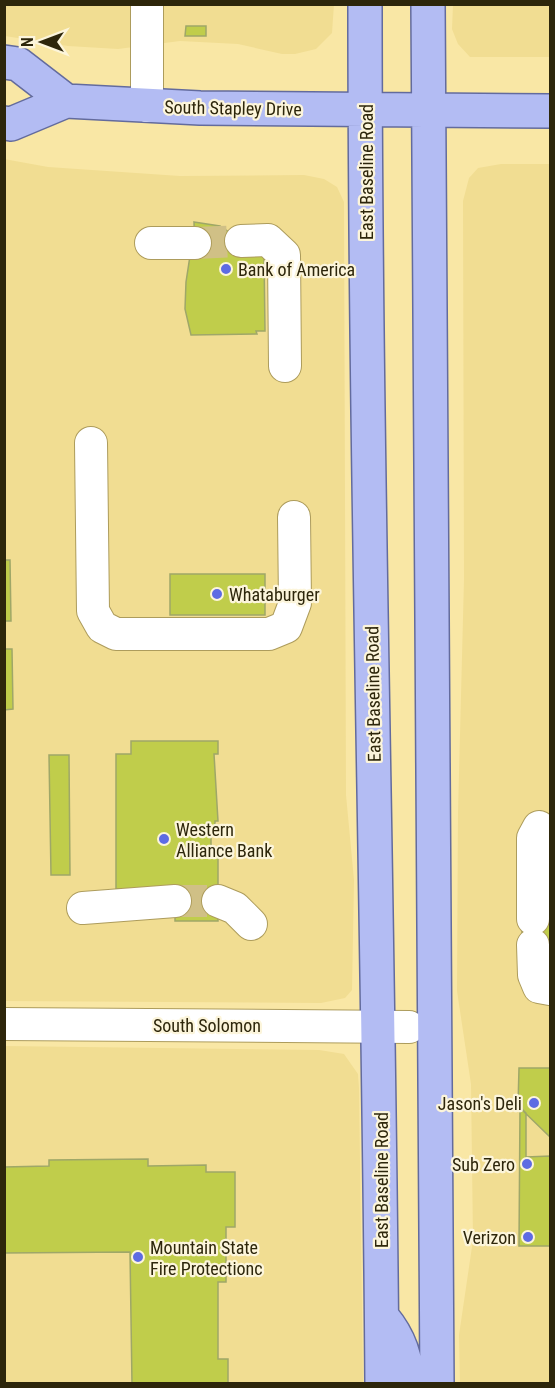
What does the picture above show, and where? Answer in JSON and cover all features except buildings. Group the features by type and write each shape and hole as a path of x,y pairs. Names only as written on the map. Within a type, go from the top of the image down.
{"main road":[{"name":"East Baseline Road","path":"365,4 370,501 395,1026 381,1316 382,1383"},
{"path":"428,4 415,111 437,1383"},
{"path":"4,62 18,64 66,101"},
{"name":"South Stapley Drive","path":"4,123 11,124 66,101 147,106 366,111 550,111"},
{"path":"381,1316 400,1343 405,1357 407,1383"}],"street":[{"path":"147,4 147,106"},
{"path":"241,241 268,240 284,255 285,366"},
{"path":"152,243 195,243"},
{"path":"91,443 93,611 102,627 116,634 269,634 286,627 295,603 294,517"},
{"path":"542,827 539,932 534,975 539,987 550,989"},
{"path":"218,901 235,908 250,924"},
{"path":"83,908 175,902"},
{"path":"539,932 545,978 550,984"},
{"name":"South Solomon","path":"4,1024 395,1026"}],"shaded area":[{"path":"334,4 332,33 316,49 295,54 282,54 238,44 180,41 118,49 68,46 5,36 4,5"},
{"path":"453,5 550,5 550,57 470,57 458,44 452,29"},
{"path":"4,159 48,167 180,176 304,175 324,179 337,187 344,202 346,795 354,880 352,990 345,998 321,1003 5,1001"},
{"path":"501,164 550,164 550,1383 460,1384 459,1335 473,1240 471,1084 457,991 458,813 464,579 463,201 469,178 478,168"},
{"path":"5,1046 319,1050 344,1054 358,1074 359,1088 363,1383 5,1384"}],"tunnel":[{"path":"195,243 241,241"},
{"path":"175,901 218,901"}],"place":[{"name":"Bank of America","path":"226,269"},
{"name":"Whataburger","path":"217,594"},
{"name":"Western Alliance Bank","path":"164,839"},
{"name":"Jason's Deli","path":"534,1103"},
{"name":"Sub Zero","path":"527,1164"},
{"name":"Verizon","path":"528,1237"},
{"name":"Mountain State Fire Protectionc","path":"138,1257"}]}
